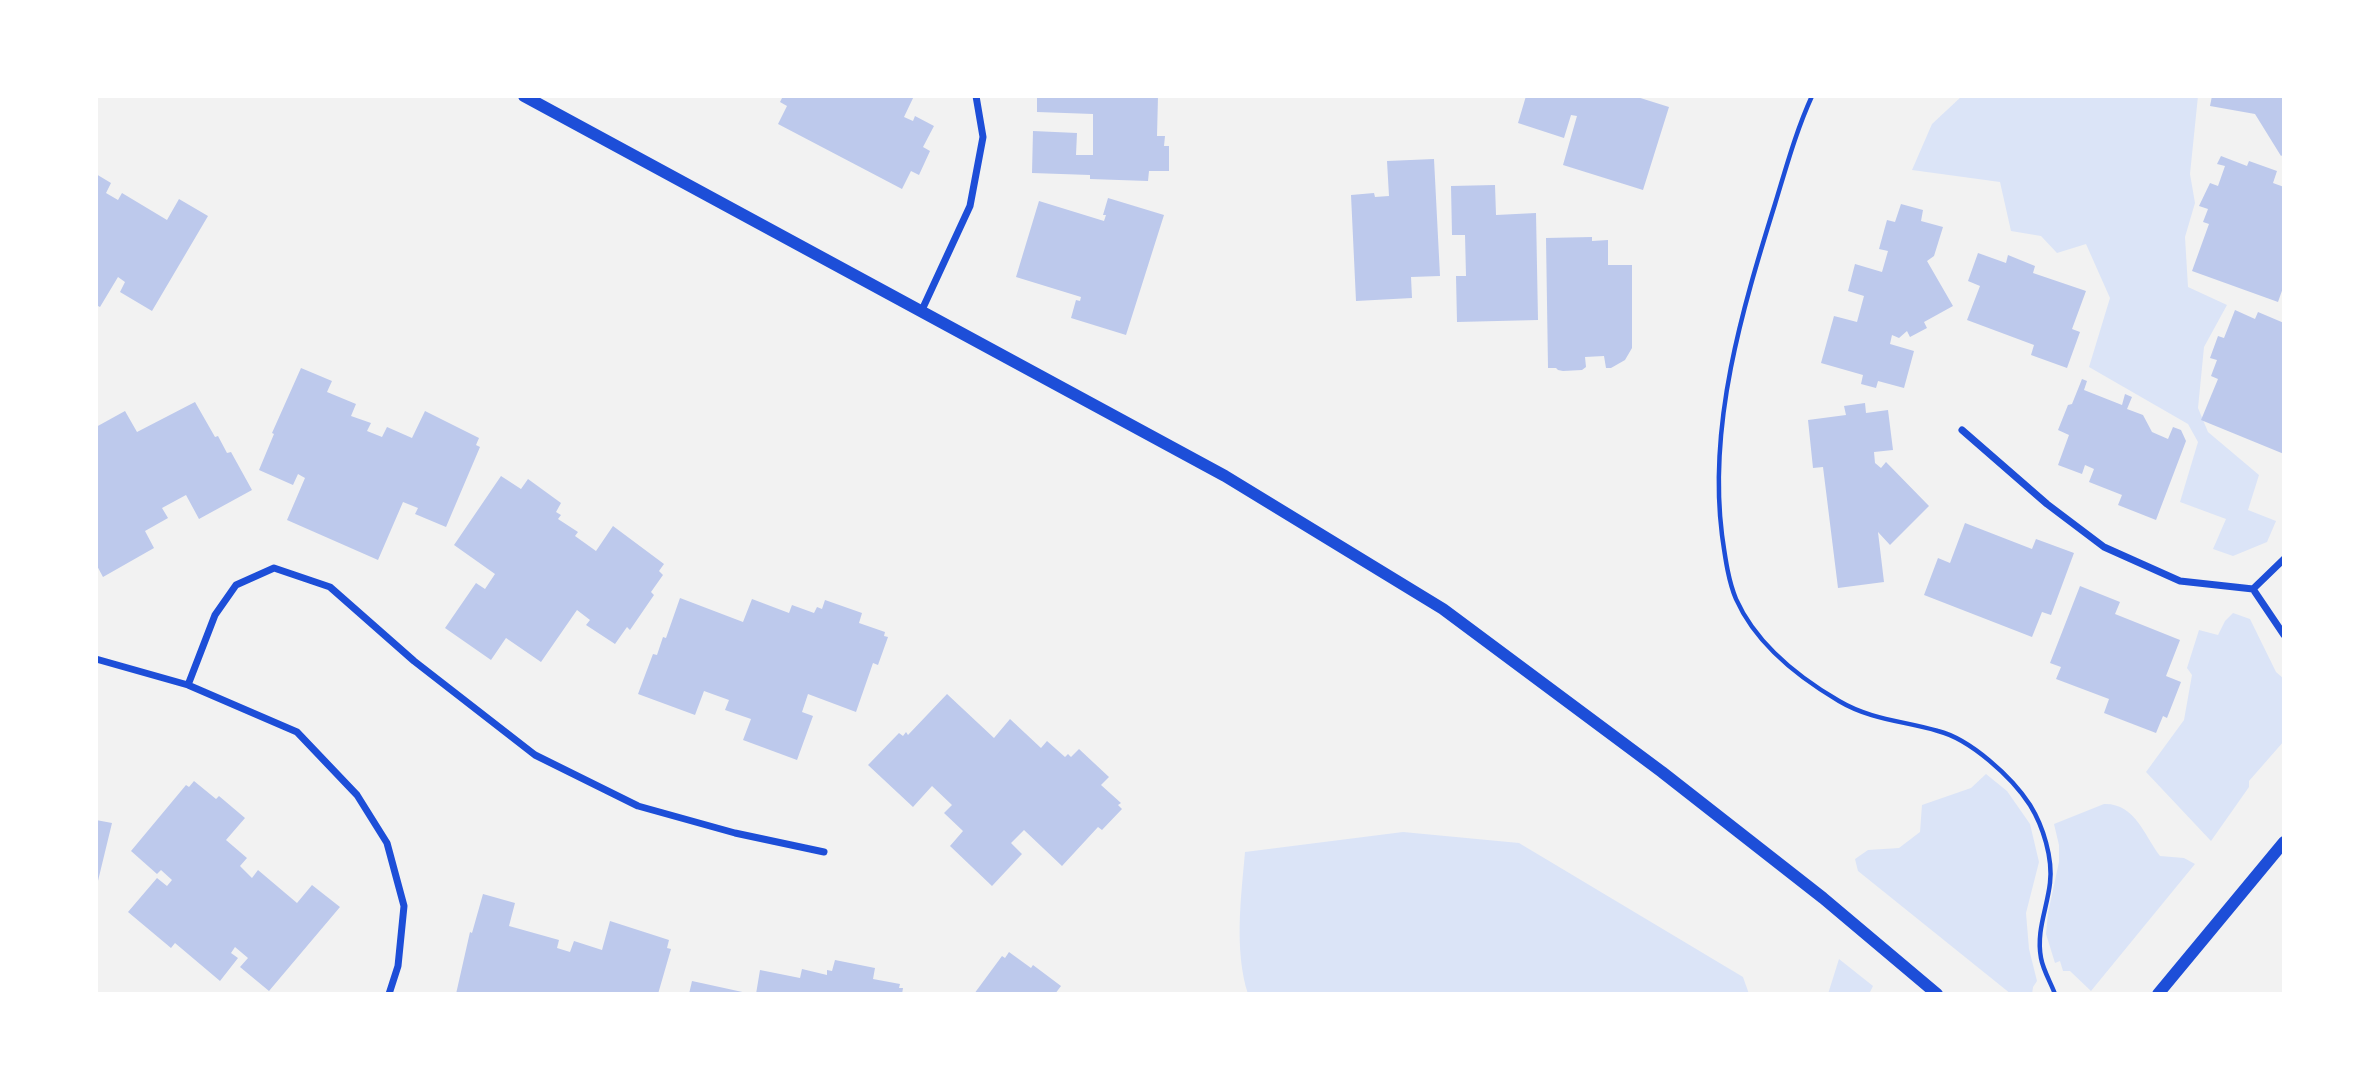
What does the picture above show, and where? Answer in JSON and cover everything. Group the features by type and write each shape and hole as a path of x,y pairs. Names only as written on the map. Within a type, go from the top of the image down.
{"street":[{"path":"524,96 1225,476 1443,609 1662,772 1823,898 1937,994"},
{"path":"921,312 970,206 983,137 976,96"},
{"path":"1962,430 2047,504 2104,547 2180,581 2253,589 2284,635"},
{"path":"2253,589 2284,559"},
{"path":"188,685 215,615 236,585 274,568 330,587 414,661 535,755 638,806 735,833 824,852"},
{"path":"96,659 188,685 297,732 357,795 387,843 404,906 398,966 389,994"},
{"path":"2158,994 2284,842"}],"path":[{"path":"1812,96 1763,241 1727,384 1720,453 1720,513 1725,558 1736,599 1755,631 1804,679 1842,703 1886,721 1940,731 1978,751 2011,782 2029,804 2043,832 2049,863 2050,883 2040,928 2041,959 2055,994"}],"shaded area":[{"path":"1962,96 2198,96 2190,174 2195,203 2185,237 2188,287 2227,305 2204,347 2198,408 2208,432 2259,475 2248,510 2276,521 2267,542 2233,556 2213,549 2226,519 2180,502 2198,442 2188,424 2089,367 2110,298 2086,244 2057,253 2041,236 2011,231 2000,182 1912,170 1932,124"},
{"path":"2233,613 2250,619 2276,672 2284,679 2284,741 2249,781 2249,787 2211,841 2146,772 2184,720 2192,675 2187,668 2199,630 2218,635 2225,621"},
{"path":"1986,774 2007,791 2030,824 2039,862 2026,913 2029,949 2037,981 2032,994 2011,994 1858,871 1855,859 1868,850 1899,848 1920,832 1922,805 1971,788"},
{"path":"2104,804 2115,805 2131,814 2160,856 2184,858 2195,864 2091,991 2070,971 2063,971 2060,961 2055,963 2046,934 2059,862 2059,845 2054,824"},
{"path":"1403,832 1519,843 1743,977 1749,994 1248,994 1240,942 1245,852"},
{"path":"1839,959 1873,986 1871,994 1828,994"}],"building":[{"path":"783,96 914,96 904,117 913,121 915,116 934,126 923,147 930,151 919,175 911,171 902,189 778,124 787,106 780,102"},
{"path":"1037,96 1158,96 1157,136 1165,136 1164,146 1169,146 1169,171 1149,171 1148,181 1032,173 1033,131 1077,133 1076,155 1093,155 1093,114 1037,112"},
{"path":"1526,96 1634,96 1669,107 1643,190 1563,165 1577,116 1571,115 1564,138 1518,123"},
{"path":"2212,96 2284,96 2284,154 2281,156 2255,114 2210,106"},
{"path":"2221,156 2247,166 2249,161 2277,171 2273,183 2284,187 2284,285 2278,302 2192,271 2209,224 2203,222 2208,209 2199,206 2210,183 2218,186 2225,166 2217,164"},
{"path":"1434,159 1440,276 1411,277 1412,298 1356,301 1351,195 1374,193 1375,197 1389,196 1387,161"},
{"path":"96,174 111,183 106,193 118,200 122,193 167,220 179,199 208,216 152,311 120,292 125,282 118,277 100,307 96,305"},
{"path":"1495,185 1496,215 1536,213 1538,320 1457,322 1456,276 1466,276 1465,235 1452,235 1451,186"},
{"path":"1108,198 1164,215 1126,335 1071,318 1076,300 1080,301 1081,297 1016,277 1039,201 1104,221"},
{"path":"1901,204 1923,210 1921,221 1943,227 1934,256 1927,261 1953,306 1924,322 1927,328 1910,337 1907,331 1899,338 1892,335 1890,344 1914,351 1904,388 1878,381 1876,388 1861,384 1863,375 1821,363 1834,316 1857,322 1864,296 1848,291 1855,264 1882,272 1888,251 1879,249 1887,220 1895,222"},
{"path":"1592,237 1592,241 1608,240 1608,265 1632,265 1632,348 1625,360 1611,368 1606,368 1604,356 1585,357 1586,367 1582,370 1563,371 1548,368 1546,238"},
{"path":"1978,253 2006,263 2008,255 2035,266 2033,273 2086,291 2072,329 2080,332 2067,368 2031,355 2034,345 1967,320 1980,286 1968,281"},
{"path":"2235,310 2255,319 2258,312 2284,323 2284,454 2201,420 2218,379 2211,376 2217,360 2210,358 2218,336 2224,338"},
{"path":"301,368 332,381 327,392 356,404 351,416 371,423 367,431 382,437 387,427 412,438 425,411 479,438 476,445 480,447 446,527 415,514 418,508 403,502 378,560 287,520 305,478 298,474 293,485 259,470"},
{"path":"2082,379 2087,381 2084,390 2122,405 2125,394 2132,397 2127,409 2143,415 2152,432 2168,439 2173,427 2181,430 2186,441 2156,520 2118,505 2122,495 2089,482 2094,469 2085,465 2082,474 2058,465 2069,435 2058,430"},
{"path":"195,402 215,437 218,436 227,453 231,452 252,490 199,519 186,495 162,508 168,518 145,531 154,548 103,577 96,564 96,427 125,411 137,432"},
{"path":"1865,403 1866,413 1888,410 1893,450 1874,452 1875,463 1881,468 1886,462 1929,506 1890,545 1878,532 1884,582 1838,588 1823,467 1813,468 1808,420 1846,415 1844,406"},
{"path":"501,476 521,489 528,479 561,503 556,512 561,515 558,519 578,532 575,536 596,551 613,526 664,564 659,571 663,575 651,592 654,595 630,630 627,627 615,644 586,625 590,620 577,610 541,662 506,638 491,660 445,628 476,583 485,589 495,574 454,545"},
{"path":"1965,523 2032,549 2036,539 2074,553 2051,615 2042,612 2032,637 1924,595 1938,558 1950,563"},
{"path":"2080,586 2120,602 2115,614 2180,640 2166,676 2181,682 2167,718 2163,716 2156,733 2104,713 2109,699 2056,679 2061,667 2050,663"},
{"path":"680,598 743,622 752,599 789,613 792,605 814,613 817,607 822,609 825,600 862,613 859,623 885,632 884,636 888,637 878,665 873,663 856,712 808,694 802,712 813,716 797,760 743,740 751,719 725,710 729,700 704,691 695,715 638,694 653,654 657,655 663,637 666,638"},
{"path":"947,694 994,738 1010,719 1041,748 1047,741 1065,757 1068,754 1071,757 1079,749 1109,777 1101,785 1121,803 1118,805 1122,809 1102,830 1098,827 1062,866 1024,830 1011,843 1022,854 992,886 950,846 963,831 944,813 952,805 932,786 913,807 868,765 899,733 903,736 906,732 908,735"},
{"path":"194,781 216,799 219,796 245,818 226,840 247,858 240,866 252,878 258,870 297,903 312,885 340,907 269,991 240,967 248,958 235,947 231,953 238,958 220,981 175,943 171,948 128,912 157,878 167,886 172,880 161,870 157,874 131,851 186,785 189,787"},
{"path":"96,820 112,823 97,885 96,885"},
{"path":"483,894 515,903 509,926 559,940 557,948 570,952 574,941 602,950 610,921 669,940 667,948 671,949 658,994 456,994 470,932 472,933"},
{"path":"1009,952 1031,968 1033,965 1061,986 1055,994 974,994 1002,956 1005,958"},
{"path":"835,960 875,968 873,979 900,984 899,988 903,988 902,994 756,994 760,970 800,978 802,969 827,975 827,970 832,971"},
{"path":"692,981 747,993 747,994 689,994"}]}
